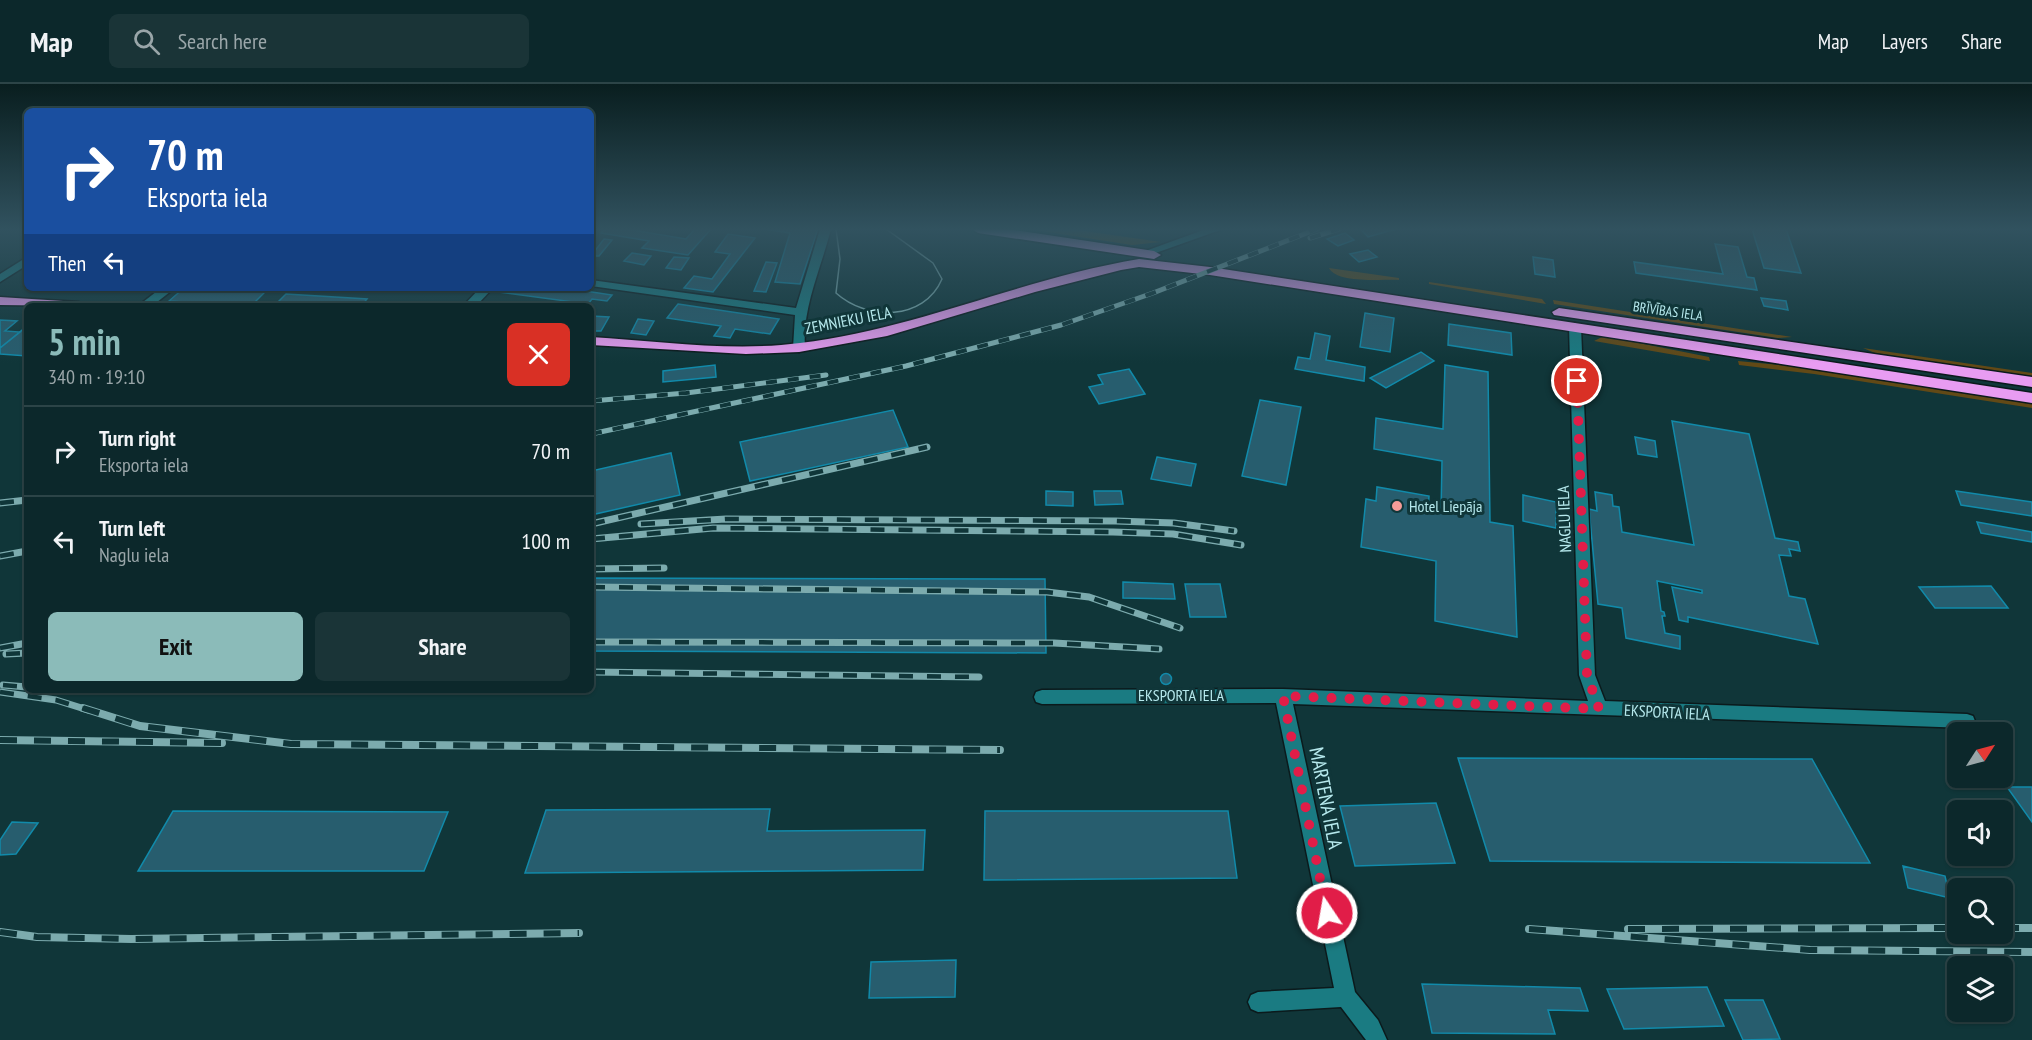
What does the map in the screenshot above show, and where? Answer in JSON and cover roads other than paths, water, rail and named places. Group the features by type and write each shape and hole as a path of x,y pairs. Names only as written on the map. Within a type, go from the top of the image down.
{"highway":[{"name":"ZEMNIEKU IELA","path":"594,341 746,350 799,348 882,333 1086,274"},
{"name":"BRĪVĪBAS IELA","path":"1228,274 2032,399"},
{"name":"BRĪVĪBAS IELA","path":"1255,274 2032,382"},
{"path":"0,301 32,303"}],"street":[{"path":"799,348 797,339 802,312 813,274"},
{"path":"594,283 802,312"},
{"path":"148,303 165,291"},
{"path":"473,303 484,291"},
{"name":"NAGLU IELA","path":"1575,327 1587,675 1599,709"},
{"name":"EKSPORTA IELA","path":"1042,698 1142,694 1283,696 1805,718 1967,721"},
{"name":"MARTENA IELA","path":"1283,696 1346,997 1371,1027 1377,1040"},
{"path":"1258,1002 1346,997"}],"tram line":[{"path":"838,274 836,293 863,309 878,312 909,309 922,303 934,293 942,279 939,274"}],"railway":[{"path":"594,433 906,366 1061,325 1203,274"},
{"path":"594,401 686,393 826,375"},
{"path":"594,523 927,447"},
{"path":"0,503 24,500"},
{"path":"641,524 726,519 1116,521 1174,523 1234,531"},
{"path":"594,539 713,528 1113,532 1173,534 1241,545"},
{"path":"0,556 24,552"},
{"path":"594,569 664,568"},
{"path":"594,587 1047,592 1089,597 1180,628"},
{"path":"594,642 1054,643 1159,649"},
{"path":"0,648 24,644"},
{"path":"6,654 24,653"},
{"path":"594,672 979,677"},
{"path":"3,685 24,687"},
{"path":"0,692 56,700 88,710"},
{"path":"83,708 140,726 291,744 1000,750"},
{"path":"0,740 222,743"},
{"path":"1628,929 1947,928"},
{"path":"2013,928 2032,928"},
{"path":"1529,929 1810,950 2032,952"},
{"path":"0,932 37,937 131,939 579,933"}],"place":[{"name":"Hotel Liepāja","path":"1397,506"}]}
